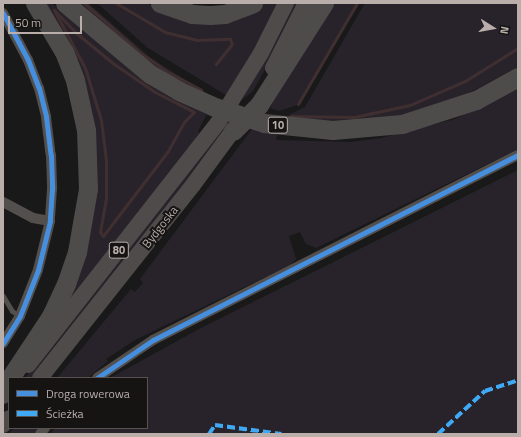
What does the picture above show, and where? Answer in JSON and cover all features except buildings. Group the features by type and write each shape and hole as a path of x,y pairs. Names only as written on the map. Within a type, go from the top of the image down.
{"highway":[{"path":"11,377 51,316 66,284 77,252 88,190 86,130 74,80 64,52 35,3"},
{"name":"10","path":"65,3 124,54 156,78 212,106 264,123 333,130 402,124 476,100 518,77"},
{"path":"160,3 192,14 210,15 225,14 254,3"},
{"path":"232,126 256,104 324,3"}],"main road":[{"name":"80","path":"19,377 232,126 234,97 261,53 286,3"},
{"path":"256,104 306,3"},
{"name":"Bydgoska","path":"41,377 232,126"}],"street":[{"path":"3,14 28,60 46,117 51,155 50,221 38,270 20,316 3,343"},
{"path":"98,377 153,340 518,155"},
{"path":"3,202 33,218 50,221"}],"lane":[{"path":"3,296 12,311 20,316"}],"shaded area":[{"path":"46,3 52,3 121,62 208,112 198,131 200,135 53,323 95,183"},
{"path":"76,3 88,3 151,58 217,100 164,74"},
{"path":"97,3 147,3 152,6 252,11 265,3 279,3 253,55 226,95 148,48"},
{"path":"292,3 299,3 253,91 242,100"},
{"path":"329,3 359,3 300,104 279,111 270,108 295,58"},
{"path":"365,3 518,3 518,67 461,97 400,116 350,122 288,118 289,115 305,107"},
{"path":"518,86 518,149 316,248 306,244 300,232 289,236 296,259 290,265 135,340 106,359 108,361 89,377 58,377 131,289 135,292 143,283 140,279 252,129 277,135 276,140 351,142 381,138 455,119"},
{"path":"227,123 229,123 214,147 34,377 26,377"},
{"path":"518,170 518,434 50,434 54,429 148,429 148,377 112,377 197,330"},
{"path":"13,429 38,429 34,434 8,434"}],"waterway":[{"path":"84,3 142,54 166,71 201,90"},
{"path":"116,3 165,32 197,40 230,39 232,44 216,64"},
{"path":"298,104 357,3"},
{"path":"54,10 75,32 114,64 155,92 194,112 184,122 168,151 103,236 100,232 106,197 106,160 101,120 85,68 54,10"},
{"path":"291,116 354,117 410,105 465,81 518,48"}],"marked path":[{"path":"438,434 485,391 518,380"},
{"path":"209,434 215,425 281,434"}],"cycle path":[{"path":"3,13 28,60 39,88 46,117 51,155 52,189 50,221 38,270 20,316 3,343"},
{"path":"98,377 153,340 518,155"}]}
